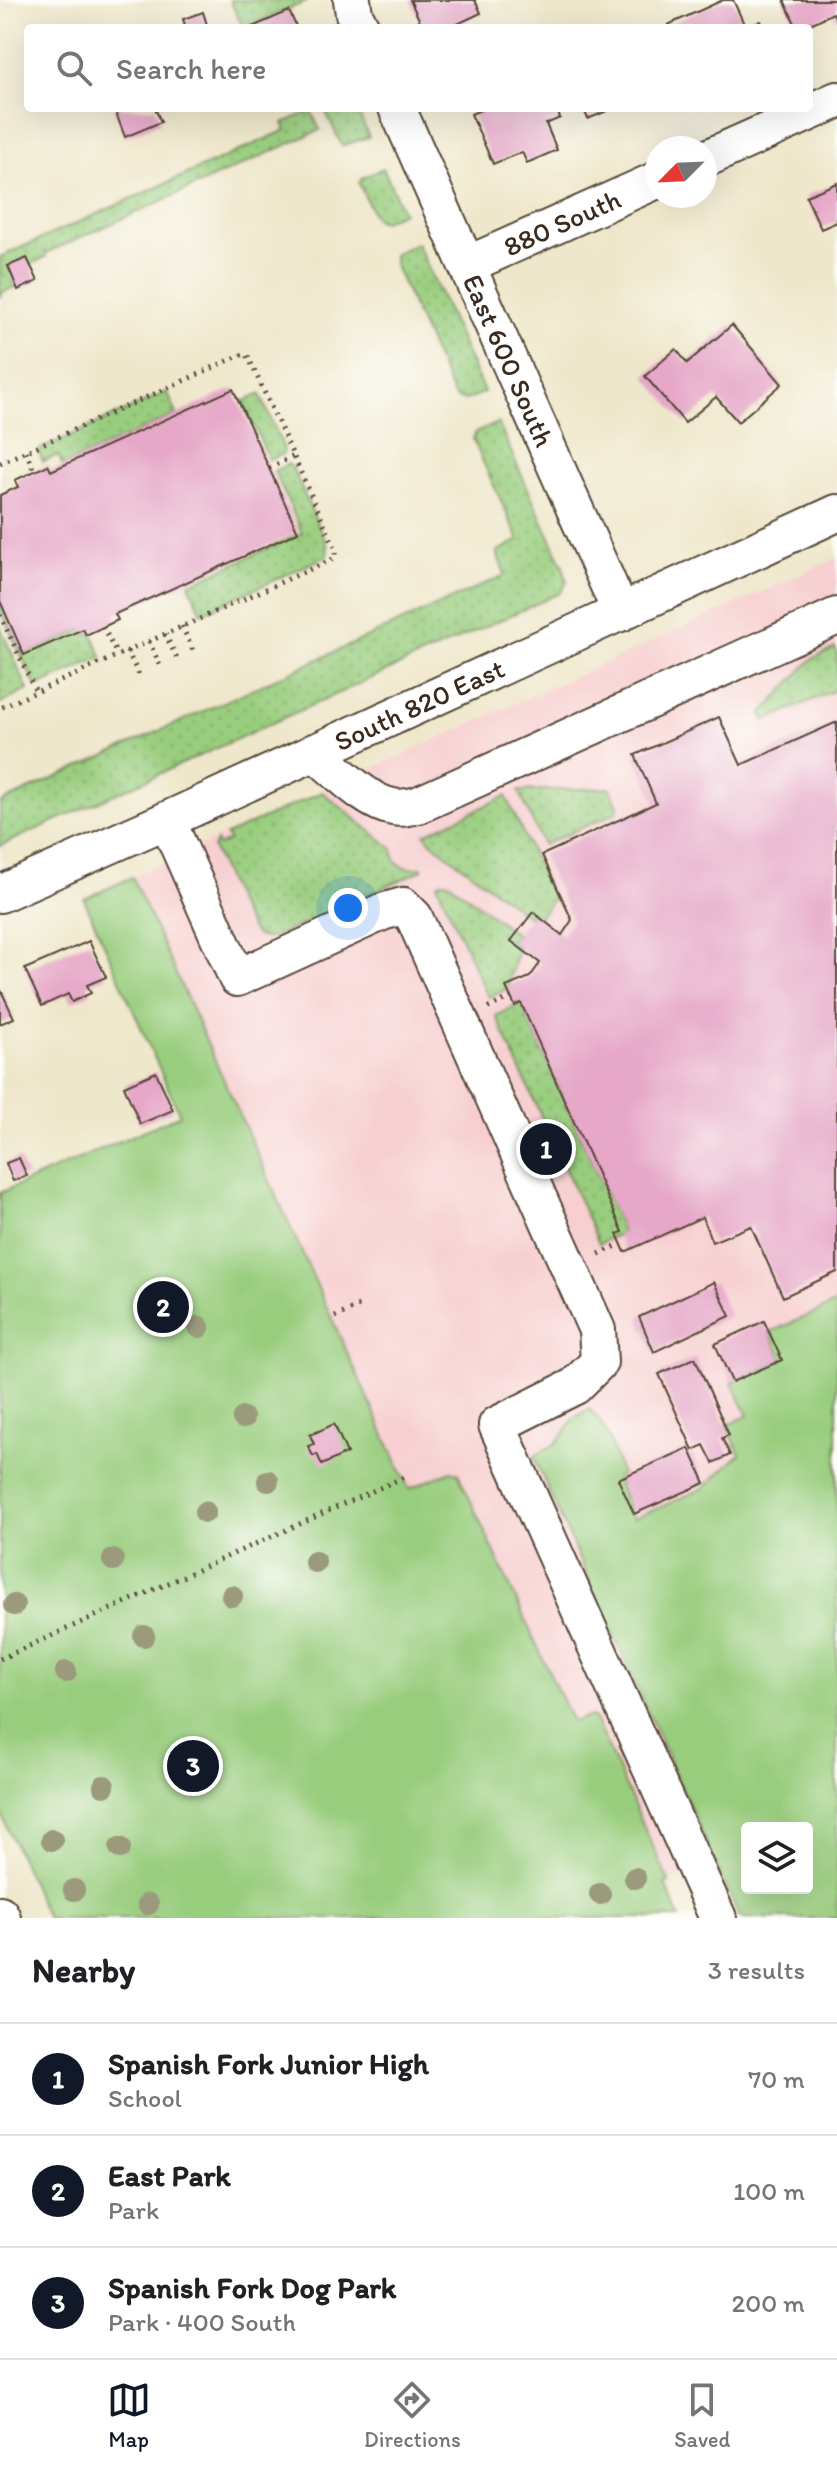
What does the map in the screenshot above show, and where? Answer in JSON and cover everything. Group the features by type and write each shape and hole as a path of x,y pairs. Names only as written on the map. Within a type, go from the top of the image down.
{"street":[{"path":"352,0 359,24"},
{"path":"813,111 837,100"},
{"name":"East 600 South","path":"399,112 621,613"},
{"path":"717,154 810,112"},
{"name":"880 South","path":"467,265 645,185"},
{"name":"South 820 East","path":"0,894 837,513"},
{"path":"314,752 377,802 391,807 418,805 837,616"},
{"path":"167,820 237,978 382,912 403,906 414,917 597,1330 599,1362 575,1386 497,1425 718,1918"}],"path":[{"path":"0,463 247,354 336,550 333,559 0,708"},
{"path":"26,451 34,471"},
{"path":"269,468 294,456"},
{"path":"0,615 36,692"},
{"path":"182,626 194,653"},
{"path":"103,627 117,655"},
{"path":"165,634 178,660"},
{"path":"149,641 161,668"},
{"path":"127,651 140,677"},
{"path":"488,1008 511,997"},
{"path":"599,1254 621,1244"},
{"path":"335,1317 361,1305"},
{"path":"0,1659 406,1476"}],"shaded area":[{"path":"837,558 837,1918 740,1918 714,1860 669,1882 595,1719 590,1716 572,1723 462,1479 450,1471 409,1490 132,877"}],"green space":[{"path":"230,0 308,0 253,24 241,24"},
{"path":"311,112 320,130 46,253 46,257 30,265 27,258 8,266 17,286 1,293 0,298 0,257 286,130 283,123"},
{"path":"326,112 358,112 369,137 342,146"},
{"path":"383,168 403,212 378,221 359,183 362,178"},
{"path":"417,243 484,392 468,399 453,395 394,264 394,254"},
{"path":"167,392 177,414 63,466 58,455 43,462 39,452 41,449"},
{"path":"260,394 284,449 283,454 269,460 243,402"},
{"path":"498,423 563,566 567,582 560,593 0,846 0,803 505,575 498,551 519,540 473,440 475,433"},
{"path":"288,464 328,547 327,556 202,613 189,584 302,533 274,471"},
{"path":"0,602 24,655 83,629 86,635 92,632 102,657 35,685 0,610"},
{"path":"0,626 28,690 0,704"},
{"path":"835,648 837,689 765,721 762,714 812,659"},
{"path":"610,788 618,805 617,812 543,845 519,791"},
{"path":"322,792 393,849 398,863 406,868 422,867 422,870 277,936 258,936 234,896 213,848 216,841 218,846 229,841 226,835"},
{"path":"506,796 553,899 539,917 533,912 529,917 431,842 425,834"},
{"path":"132,877 409,1489 451,1471 458,1473 572,1722 590,1716 595,1719 669,1882 665,1884 680,1918 47,1918 0,1811 0,1193 180,1115 84,899"},
{"path":"449,882 516,934 511,941 518,947 507,989 488,997 437,884"},
{"path":"521,1003 623,1232 599,1244 496,1016"},
{"path":"837,1303 837,1918 740,1918 534,1458 557,1442 576,1417 590,1409 613,1448 621,1474 616,1478 633,1519 702,1489 740,1454 727,1425 748,1416 732,1382 782,1360 770,1332"}],"building":[{"path":"410,0 475,0 481,13 458,24 421,24"},
{"path":"723,0 733,0 744,24 670,24"},
{"path":"784,0 837,0 837,22 833,13 810,24 795,24"},
{"path":"289,11 295,24 259,24"},
{"path":"203,12 207,24 185,24 183,19"},
{"path":"116,112 157,112 161,122 125,137"},
{"path":"558,112 560,118 546,124 557,150 527,163 522,152 493,164 471,114"},
{"path":"585,112 605,112 588,119"},
{"path":"837,183 837,222 821,229 806,196"},
{"path":"27,258 38,281 18,290 8,266"},
{"path":"732,325 782,384 738,422 716,397 685,423 645,376 676,349 687,363"},
{"path":"233,389 298,532 115,614 118,620 86,635 83,629 24,655 0,601 0,495 18,487 15,480 48,465 51,471"},
{"path":"719,717 741,765 837,722 837,1272 783,1297 751,1226 712,1242 702,1217 625,1252 617,1234 623,1232 521,1003 515,1006 506,987 530,977 540,963 511,941 533,912 562,935 572,920 542,855 656,803 635,755"},
{"path":"89,941 106,977 87,985 91,993 72,1002 68,994 42,1006 25,969"},
{"path":"0,988 14,1018 0,1024"},
{"path":"156,1072 173,1110 140,1124 124,1086"},
{"path":"19,1158 27,1176 13,1181 6,1163"},
{"path":"714,1282 730,1316 654,1352 639,1317"},
{"path":"764,1321 782,1360 732,1382 715,1344"},
{"path":"695,1358 729,1435 722,1438 730,1455 713,1463 704,1445 693,1450 659,1374"},
{"path":"334,1424 347,1453 322,1465 317,1454 313,1456 308,1446 314,1444 310,1435"},
{"path":"689,1448 705,1483 634,1514 618,1479"}],"place":[{"name":"Spanish Fork Junior High","path":"546,1149"},
{"name":"East Park","path":"163,1307"},
{"name":"Spanish Fork Dog Park","path":"193,1766"}]}
